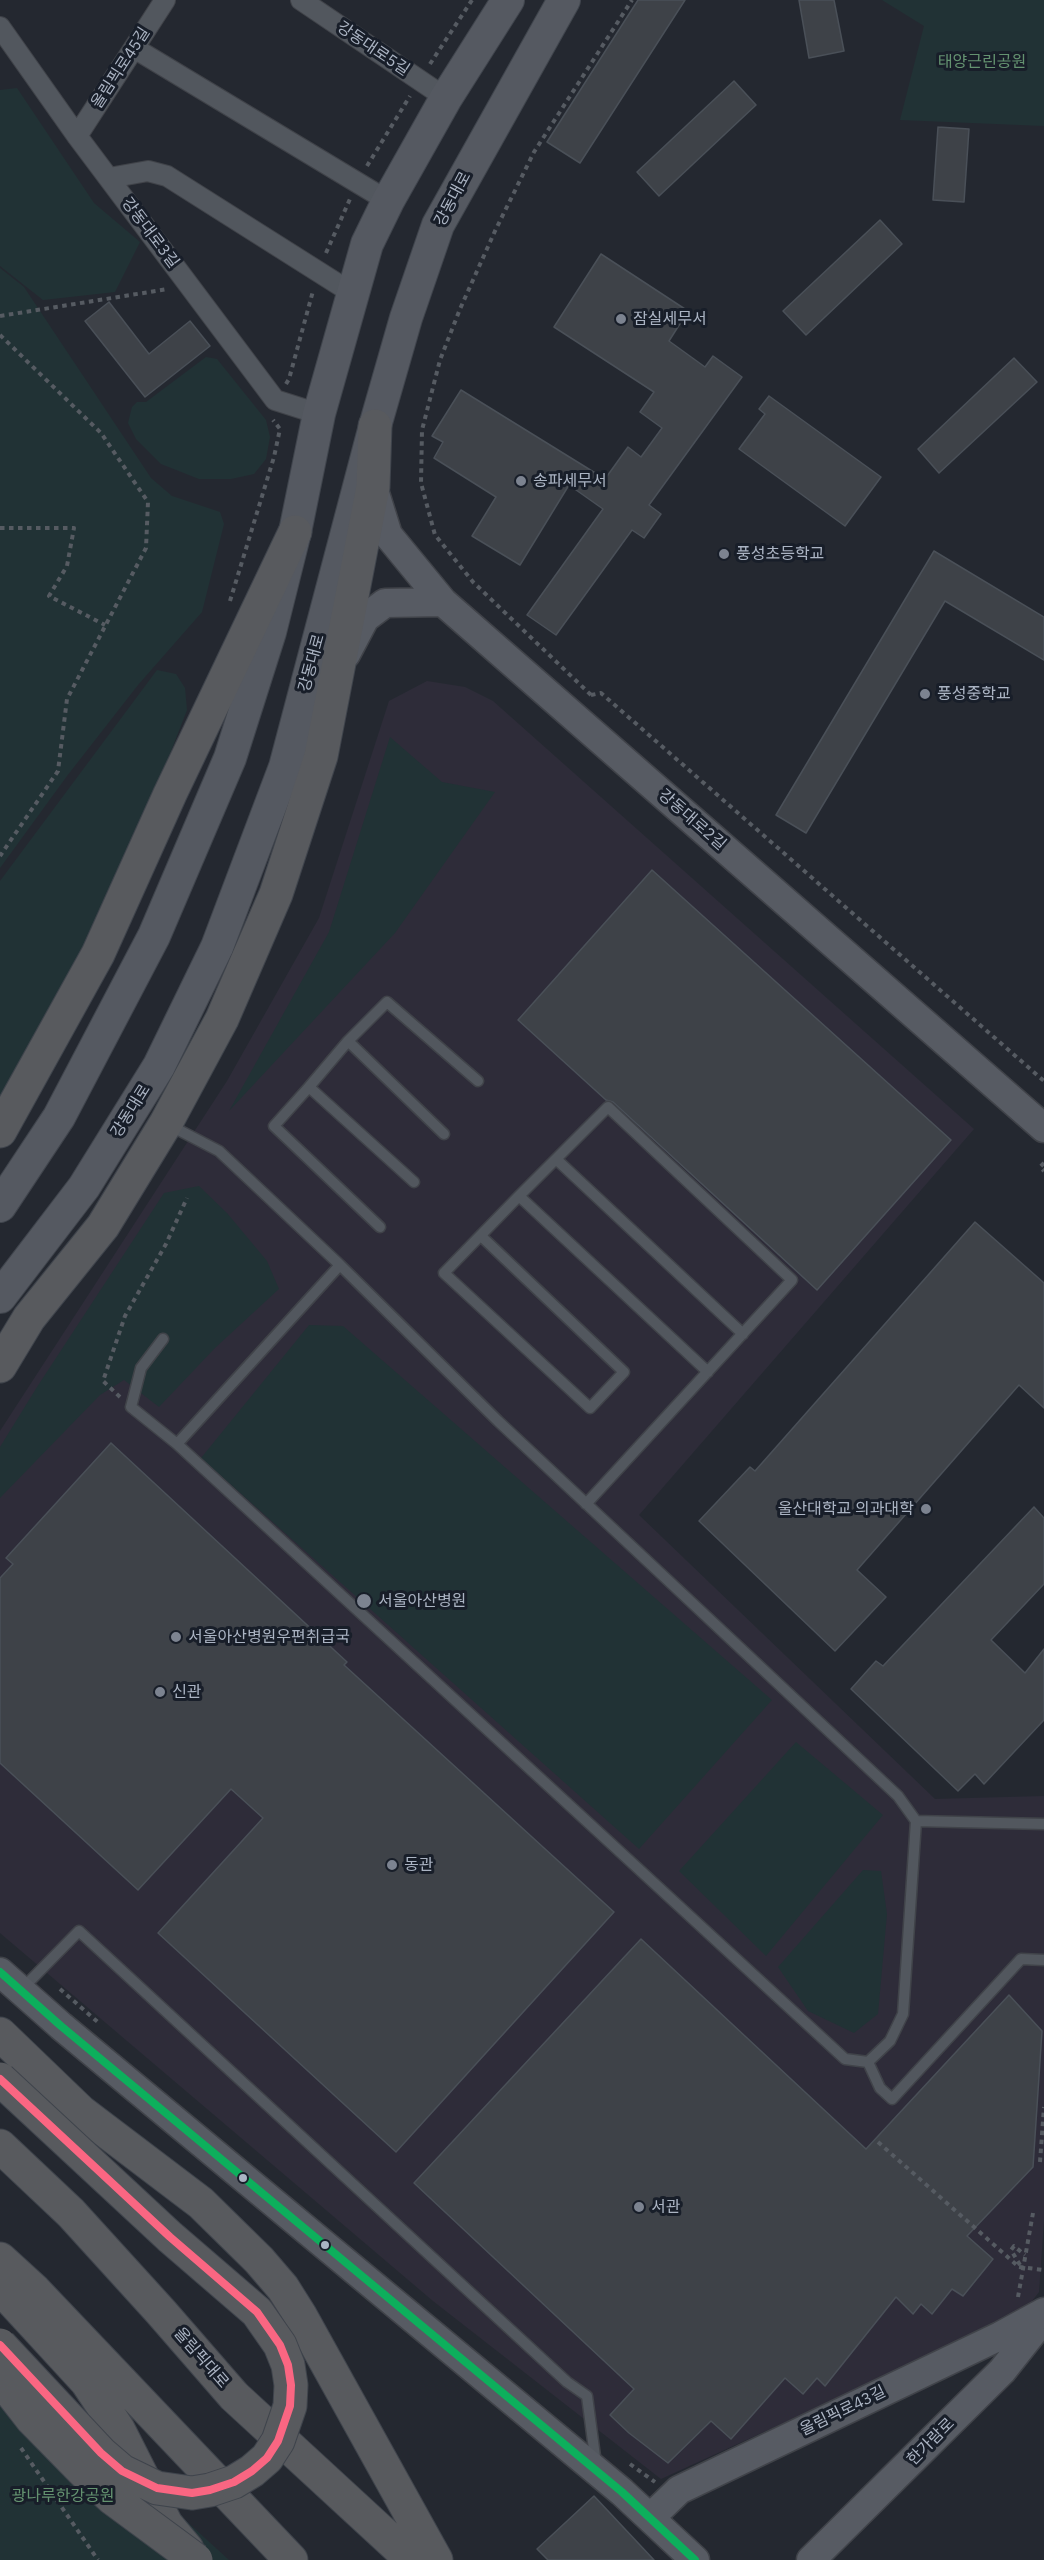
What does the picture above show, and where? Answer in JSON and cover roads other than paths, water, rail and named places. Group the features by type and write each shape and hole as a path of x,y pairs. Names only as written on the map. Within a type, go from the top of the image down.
{"highway":[{"path":"0,1366 29,1318 104,1226 166,1123 222,1019 276,894 321,756 372,487 375,426"},
{"path":"0,1131 98,954 170,794 295,531"},
{"path":"0,2034 81,2112 201,2203 265,2267 300,2315 436,2560"},
{"path":"0,2079 170,2237 257,2312 280,2344 288,2365 291,2385 290,2406 278,2440 267,2458 252,2471 234,2482 210,2490 192,2493 157,2488 122,2471 101,2453 0,2345"},
{"name":"올림픽대로","path":"0,2146 71,2213 234,2396 412,2560"},
{"path":"0,2259 35,2291 291,2560"},
{"path":"0,2289 87,2382 118,2429 166,2523 190,2556"},
{"path":"0,2378 32,2419 84,2472 119,2504 190,2556"}],"main road":[{"path":"0,1206 59,1117 154,936 230,758 270,632 295,531 319,414 367,244 388,201 446,98 508,0"},
{"name":"강동대로","path":"0,1297 90,1177 159,1066 218,947 285,767 375,426 406,318 438,225 564,0"}],"street":[{"name":"올림픽로45길","path":"77,136 165,0"},
{"name":"강동대로5길","path":"301,0 446,98"},
{"name":"강동대로3길","path":"0,27 77,136 275,400 319,414"},
{"path":"134,48 388,201"},
{"path":"109,178 148,171 167,176 352,293"},
{"name":"강동대로2길","path":"372,487 388,536 443,602 1044,1128"},
{"path":"339,666 365,618 385,603 443,602"},
{"path":"0,1356 29,1318"},
{"path":"10,1982 597,2472 694,2560"},
{"name":"올림픽로43길","path":"650,2518 679,2490 1000,2336 1044,2312"},
{"name":"한가람로","path":"811,2560 1002,2371 1044,2318"}],"lane":[{"path":"380,1227 274,1126 348,1041 387,1002 478,1081"},
{"path":"348,1041 444,1134"},
{"path":"309,1087 414,1182"},
{"path":"481,1236 624,1372 590,1408 444,1273 608,1107 792,1280 586,1504"},
{"path":"166,1123 219,1151 586,1504 898,1796 916,1821 903,2014 890,2041 868,2062"},
{"path":"556,1159 743,1334"},
{"path":"519,1196 708,1372"},
{"path":"177,1444 340,1266"},
{"path":"163,1339 141,1368 132,1407 177,1444 845,2059 868,2062"},
{"path":"916,1821 1044,1824"},
{"path":"10,1982 79,1931 567,2382 587,2396 597,2472"},
{"path":"868,2062 880,2088 892,2099 1021,1959 1044,1960"}],"place":[{"name":"잠실세무서","path":"621,319"},
{"name":"송파세무서","path":"521,481"},
{"name":"풍성초등학교","path":"724,554"},
{"name":"풍성중학교","path":"925,694"},
{"name":"울산대학교 의과대학","path":"926,1509"},
{"name":"서울아산병원","path":"364,1601"},
{"name":"서울아산병원우편취급국","path":"176,1637"},
{"name":"신관","path":"160,1692"},
{"name":"동관","path":"392,1865"},
{"name":"서관","path":"639,2207"}],"park label":[{"name":"태양근린공원","path":"982,62"},
{"name":"광나루한강공원","path":"63,2496"}]}
